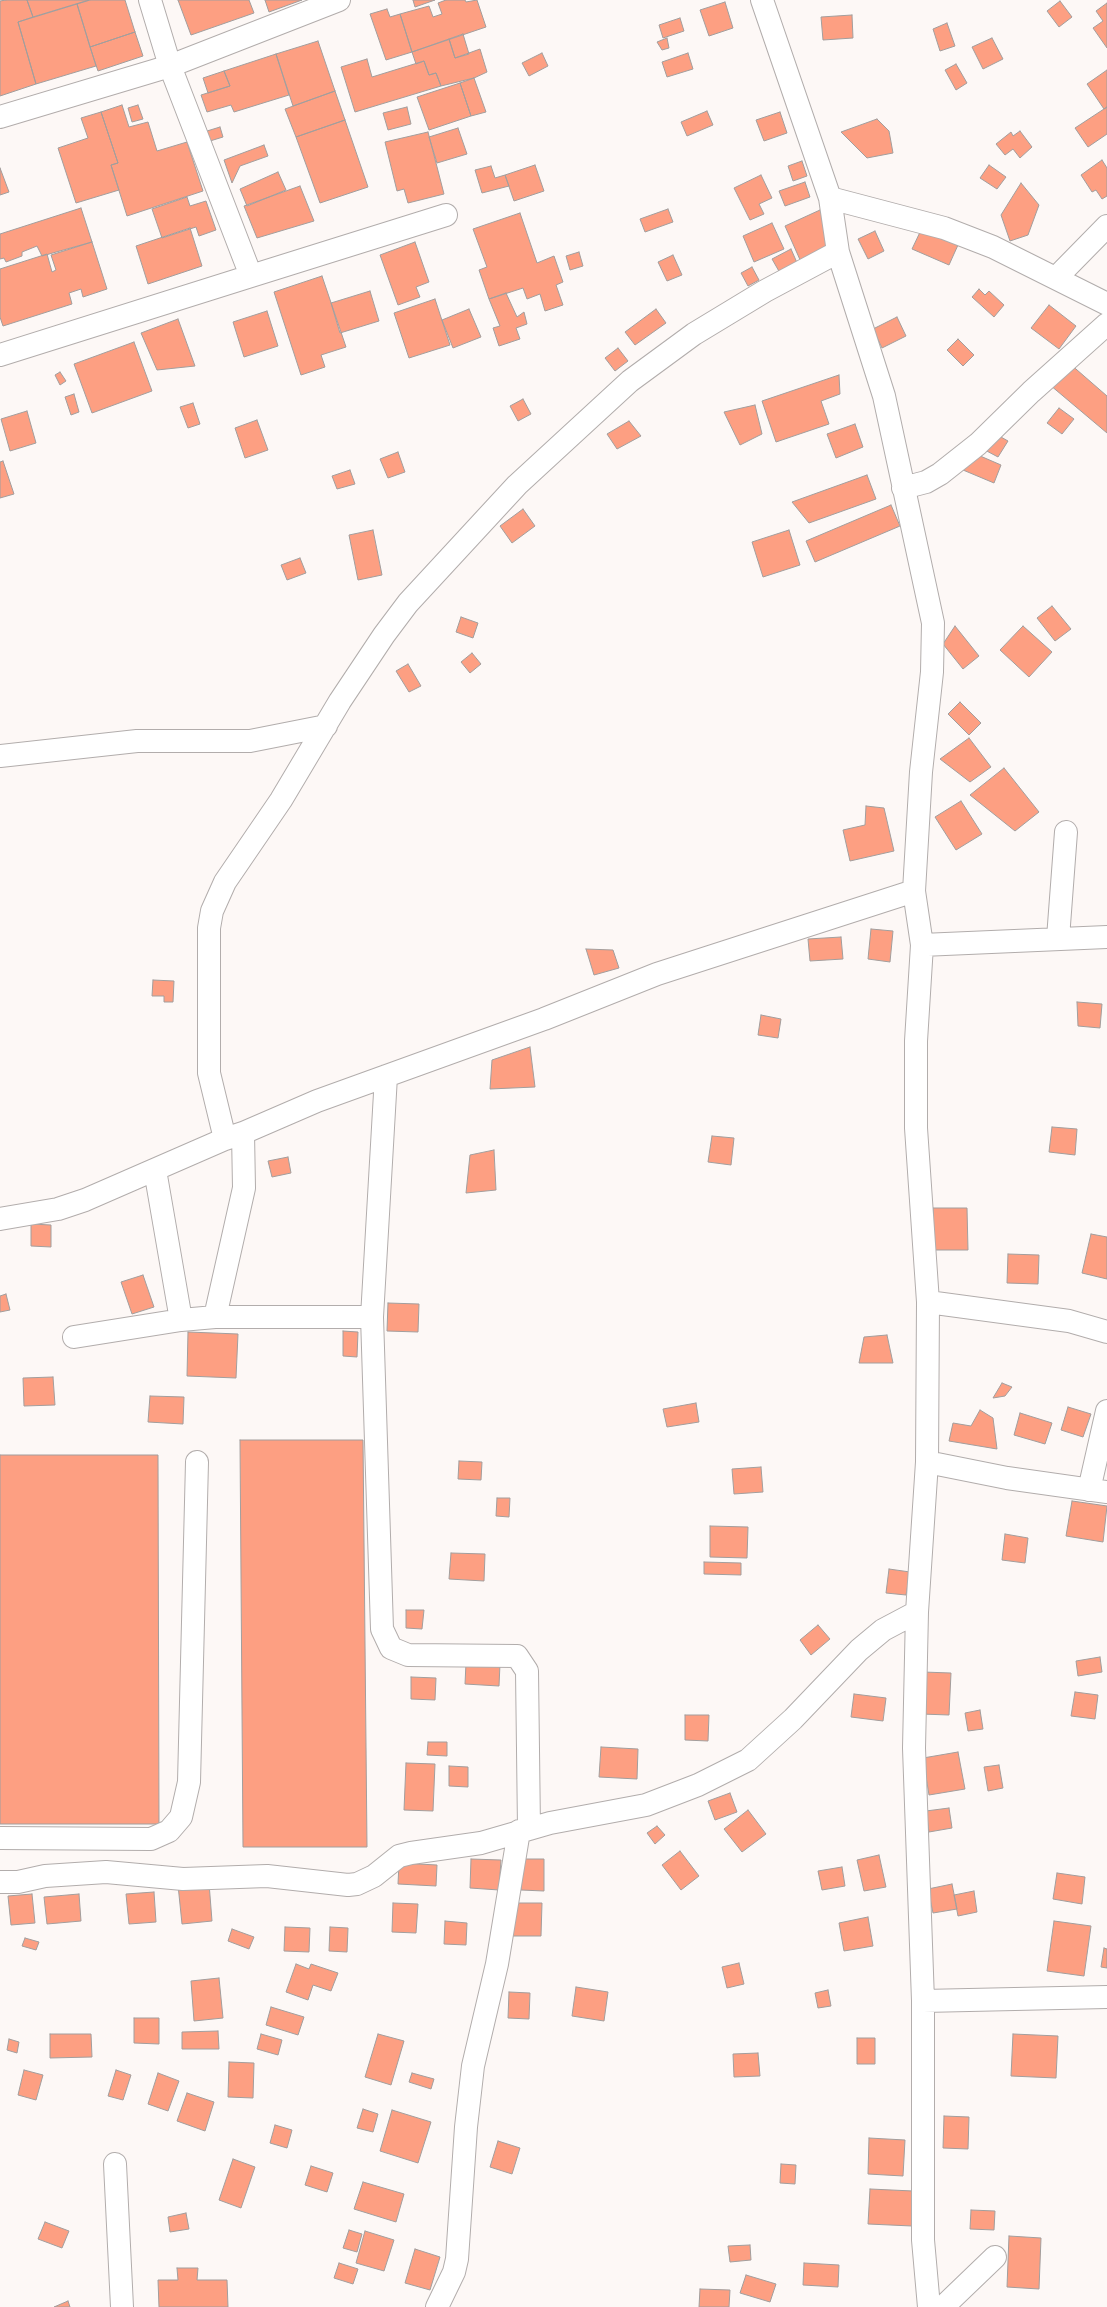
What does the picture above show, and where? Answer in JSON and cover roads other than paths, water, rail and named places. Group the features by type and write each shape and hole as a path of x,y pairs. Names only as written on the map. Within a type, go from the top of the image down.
{"street":[{"path":"150,0 170,66 251,276"},
{"path":"0,117 170,66 339,0"},
{"path":"762,0 830,198 838,252 884,396 934,624 932,672 921,772 914,891 922,945 916,1041 916,1128 928,1302 927,1462 917,1612 914,1748 923,2001 923,2240 928,2307"},
{"path":"830,198 872,207 944,228 993,247 1107,304"},
{"path":"0,355 446,215"},
{"path":"1056,278 1107,226"},
{"path":"215,1317 244,1188 234,1136 209,1073 209,928 212,910 225,882 280,800 384,635 408,603 518,485 630,381 694,334 765,291 838,252"},
{"path":"903,488 926,482 940,474 962,457 1107,324"},
{"path":"0,756 137,741 250,741 326,726"},
{"path":"1058,938 1066,832"},
{"path":"0,1219 58,1209 85,1200 155,1170 195,1150 234,1136 317,1101 544,1019 657,974 914,891"},
{"path":"922,945 1107,937"},
{"path":"386,1076 372,1317 382,1630 391,1648 408,1655 517,1656 528,1671 524,1830 497,1964 474,2066 466,2127 457,2258 454,2272 437,2307"},
{"path":"155,1170 181,1320"},
{"path":"928,1302 1069,1322 1107,1332"},
{"path":"74,1337 181,1320 215,1317 372,1317"},
{"path":"927,1462 1006,1478 1098,1491 1107,1411"},
{"path":"0,1838 151,1839 169,1831 181,1817 189,1782 197,1462"},
{"path":"0,1882 18,1882 74,1873 106,1872 183,1879 268,1876 348,1885 357,1884 374,1876 399,1856 481,1843 524,1830 646,1805 698,1785 748,1760 793,1719 859,1650 883,1630 917,1612"},
{"path":"923,2001 1107,1997"},
{"path":"115,2164 122,2307"},
{"path":"943,2307 995,2257"}]}
